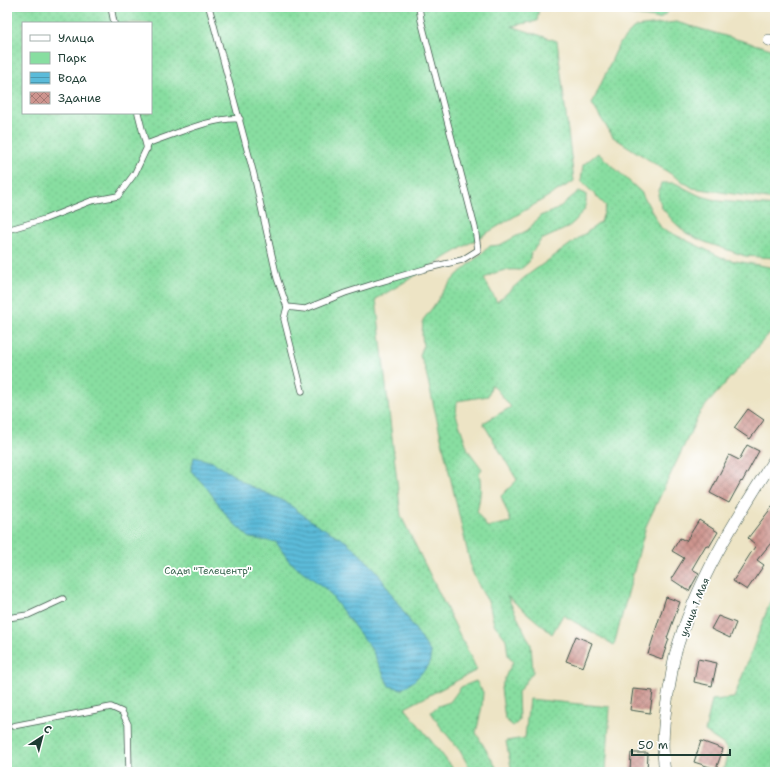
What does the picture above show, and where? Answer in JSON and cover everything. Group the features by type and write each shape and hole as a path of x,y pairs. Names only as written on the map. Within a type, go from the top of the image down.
{"street":[{"name":"улица 1 Мая","path":"665,772 662,755 664,720 675,656 691,609 723,541 775,458"}],"lane":[{"path":"111,7 114,22"},
{"path":"209,7 254,175 277,278 287,306 284,319 302,391"},
{"path":"287,306 305,309 377,283 462,260 478,250 475,228 421,20 419,7"},
{"path":"138,114 147,149"},
{"path":"7,230 45,219 91,201 118,196 135,174 150,143 229,118 240,120"},
{"path":"7,618 28,615 63,599"},
{"path":"13,726 111,707 122,712 128,724 129,772"}],"green space":[{"name":"Сады \"Телецентр\"","path":"7,7 539,7 537,21 511,26 557,41 574,181 376,299 401,516 477,670 405,708 456,772 7,772"},
{"path":"614,7 663,7 668,12 659,19 624,13"},
{"path":"676,22 775,50 775,200 693,188 613,137 592,104 619,44 635,27"},
{"path":"598,153 641,192 661,228 725,259 775,268 775,331 768,335 700,412 646,526 614,645 563,615 552,634 507,596 531,645 533,672 518,692 519,721 513,726 505,719 501,688 513,662 508,655 506,639 494,624 489,603 472,571 425,368 420,356 423,346 423,320 444,290 456,276 490,246 500,245 528,230 540,216 556,210 579,191 586,194 586,202 584,210 575,221 567,228 541,240 531,253 529,262 520,270 501,271 484,279 497,302 525,277 601,222 606,206 581,181 583,165","holes":["492,384 511,407 483,423 517,480 501,496 511,522 487,527 477,512 480,492 479,473 482,469 468,450 456,415 457,401 488,396"]},
{"path":"661,183 675,183 698,195 719,201 775,206 775,258 745,256 702,241 686,233 662,208 658,195"},
{"path":"775,589 775,772 723,772 728,751 723,744 705,732 712,700 734,698"},
{"path":"476,681 483,692 482,706 476,733 499,772 472,772 460,751 431,712 438,706 450,702 461,687"},
{"path":"529,699 610,707 606,772 512,772 506,741 525,738"}],"water":[{"path":"194,457 213,462 248,485 286,502 311,521 347,542 375,569 431,653 429,665 414,681 402,689 389,686 372,650 327,590 289,561 276,542 250,538 229,519 207,488 191,471"}],"building":[{"path":"748,409 764,420 750,439 734,428"},
{"path":"747,445 759,451 729,503 710,493 729,455 739,460"},
{"path":"775,503 775,538 757,560 764,565 747,590 733,581 756,545 748,538"},
{"path":"699,520 718,532 709,547 706,545 692,569 699,573 689,591 671,579 684,558 672,551 680,538 686,541"},
{"path":"666,597 680,602 667,638 669,639 662,659 648,654"},
{"path":"718,616 736,623 730,638 711,629"},
{"path":"576,636 592,643 583,667 566,661"},
{"path":"698,659 717,663 712,686 694,682"},
{"path":"633,689 653,691 650,713 630,710"},
{"path":"701,741 723,749 716,769 694,762"},
{"path":"631,753 648,753 647,772 630,772"}]}
